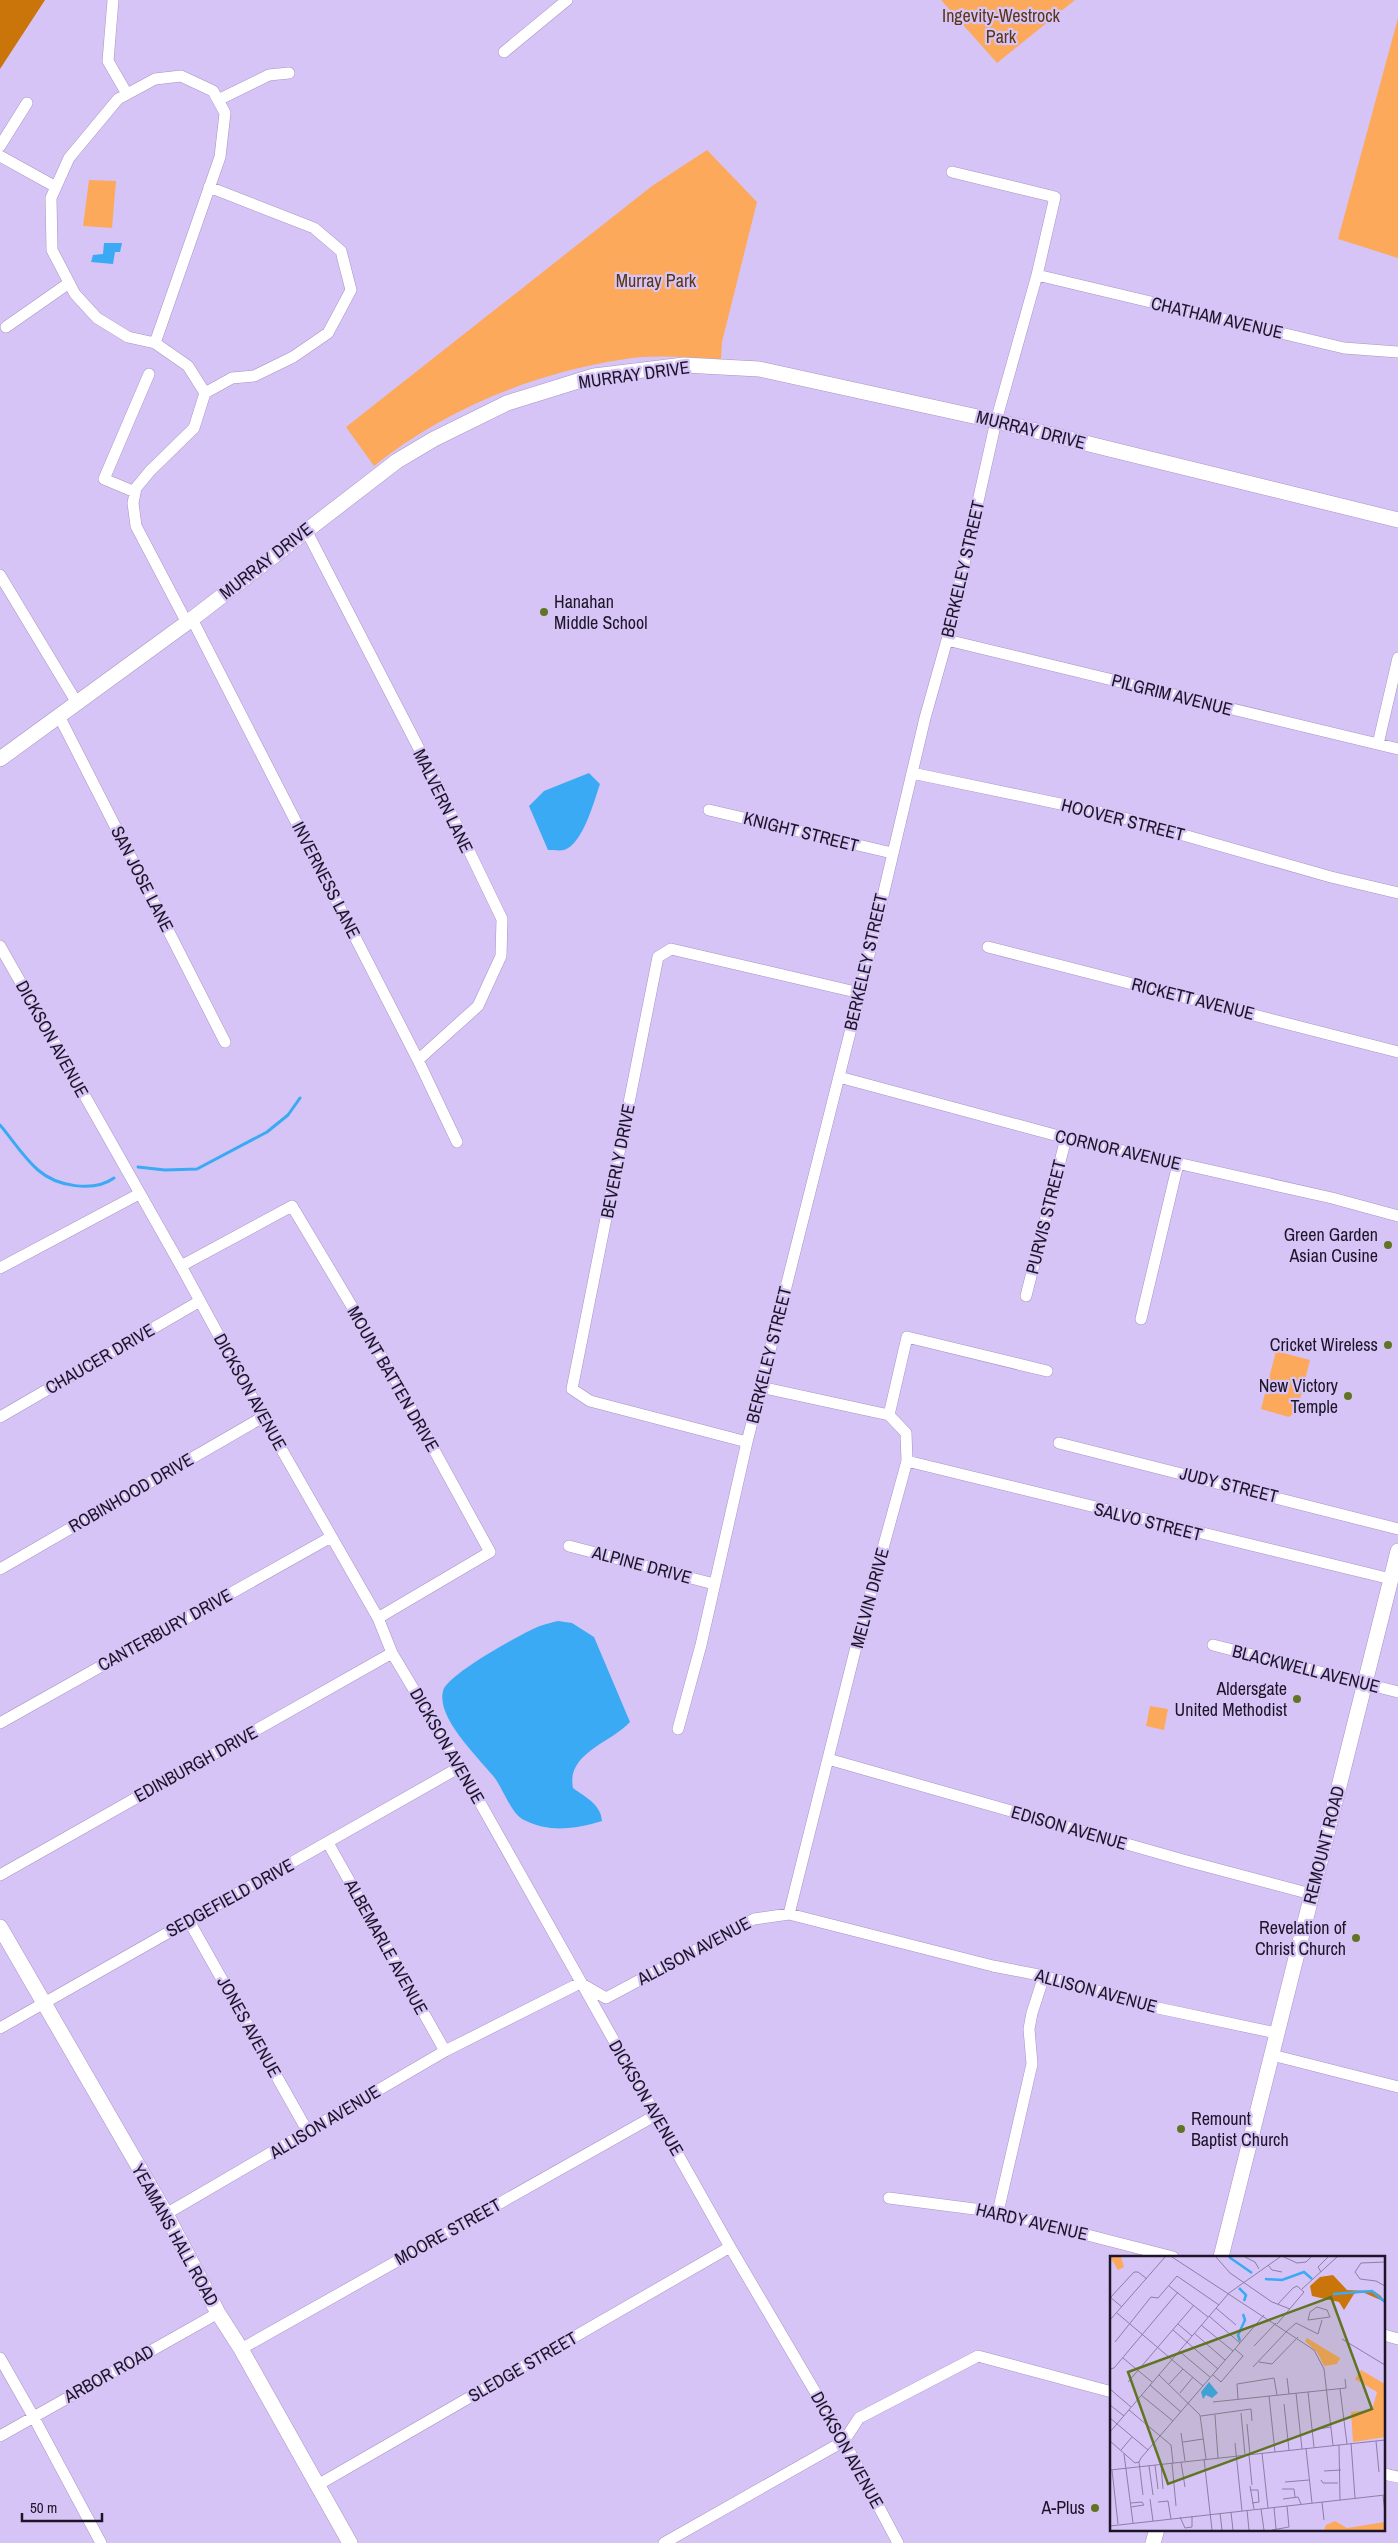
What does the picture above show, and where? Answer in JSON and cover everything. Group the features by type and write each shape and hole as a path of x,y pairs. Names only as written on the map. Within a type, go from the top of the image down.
{"street":[{"path":"113,0 108,61 127,94"},
{"path":"504,52 567,0"},
{"path":"218,100 269,75 289,73"},
{"path":"155,343 220,157 225,113 213,91 181,76 155,79 118,99 69,158 51,198 52,250 75,294 96,318 128,337 155,343 188,366 205,393"},
{"path":"0,146 27,103"},
{"path":"0,156 56,187"},
{"name":"BERKELEY STREET","path":"678,1729 760,1387 860,993 912,773 947,640 996,421 1037,275 1055,197 952,172"},
{"path":"150,374 104,479 135,492 136,488 150,471 194,428 205,393 232,378 254,376 293,357 328,333 351,290 341,251 314,228 209,187"},
{"name":"CHATHAM AVENUE","path":"1037,275 1344,348 1398,352"},
{"path":"6,327 69,283"},
{"name":"MURRAY DRIVE","path":"0,760 190,621 381,472 434,439 507,403 594,376 684,365 759,369 996,421 1398,520"},
{"name":"INVERNESS LANE","path":"135,492 133,503 136,526 190,621 418,1060 457,1142"},
{"name":"MALVERN LANE","path":"306,530 430,770 502,920 501,956 478,1006 418,1060"},
{"path":"0,575 77,703"},
{"name":"PILGRIM AVENUE","path":"947,640 1398,749"},
{"path":"1378,744 1398,658"},
{"name":"SAN JOSE LANE","path":"58,716 225,1042"},
{"name":"HOOVER STREET","path":"912,773 1113,815 1331,877 1398,893"},
{"name":"KNIGHT STREET","path":"709,810 892,854"},
{"name":"DICKSON AVENUE","path":"0,946 181,1266 263,1417 378,1618 392,1654 460,1767 730,2247 844,2441 898,2543"},
{"name":"RICKETT AVENUE","path":"988,947 1398,1052"},
{"name":"BEVERLY DRIVE","path":"747,1442 590,1401 572,1390 658,958 671,949 860,993"},
{"name":"CORNOR AVENUE","path":"839,1077 1066,1138 1332,1198 1398,1216"},
{"name":"PURVIS STREET","path":"1026,1296 1066,1138"},
{"path":"1140,1320 1178,1164"},
{"path":"0,1268 139,1194"},
{"name":"MOUNT BATTEN DRIVE","path":"181,1266 292,1206 394,1377 490,1552 378,1618"},
{"name":"CHAUCER DRIVE","path":"0,1417 200,1301"},
{"path":"760,1387 889,1416 907,1337 1047,1371"},
{"name":"MELVIN DRIVE","path":"789,1914 907,1461 906,1433 889,1416"},
{"name":"ROBINHOOD DRIVE","path":"0,1569 263,1417"},
{"name":"JUDY STREET","path":"1059,1443 1398,1528"},
{"name":"SALVO STREET","path":"907,1461 1391,1579"},
{"name":"CANTERBURY DRIVE","path":"0,1723 331,1537"},
{"name":"ALPINE DRIVE","path":"569,1546 714,1584"},
{"name":"REMOUNT ROAD","path":"1221,2256 1398,1550"},
{"name":"BLACKWELL AVENUE","path":"1213,1645 1398,1692"},
{"name":"EDINBURGH DRIVE","path":"0,1875 392,1654"},
{"name":"EDISON AVENUE","path":"828,1759 1173,1858 1311,1894"},
{"name":"SEDGEFIELD DRIVE","path":"0,2028 328,1844 460,1767"},
{"name":"ALBEMARLE AVENUE","path":"328,1844 445,2050"},
{"name":"ALLISON AVENUE","path":"166,2214 445,2050 580,1983 606,1998 754,1919 789,1914 993,1966 1044,1976 1158,2008 1276,2033"},
{"name":"JONES AVENUE","path":"189,1921 308,2132"},
{"name":"YEAMANS HALL ROAD","path":"0,1927 42,2004 166,2214 218,2314 241,2349 316,2486 350,2543"},
{"path":"998,2212 1032,2064 1029,2029 1044,1976"},
{"path":"1272,2054 1398,2087"},
{"name":"MOORE STREET","path":"241,2349 656,2115"},
{"name":"HARDY AVENUE","path":"889,2198 998,2212 1169,2256"},
{"name":"SLEDGE STREET","path":"316,2486 730,2247"},
{"name":"ARBOR ROAD","path":"0,2436 218,2314"},
{"path":"664,2543 844,2441 860,2418 978,2356 1110,2391"},
{"path":"0,2358 101,2543"},
{"path":"1154,2543 1157,2530"}],"green space":[{"name":"Ingevity-Westrock Park","path":"941,0 1075,0 997,63"},
{"path":"1398,18 1398,258 1338,239"},
{"name":"Murray Park","path":"707,150 757,202 722,342 721,359 637,358 592,365 559,373 493,396 461,411 431,427 374,466 346,427 652,186"},
{"path":"89,180 116,181 112,228 83,226"},
{"path":"1276,1351 1310,1360 1297,1411 1289,1417 1261,1409"},
{"path":"1150,1706 1168,1709 1164,1730 1146,1726"}],"shaded area":[{"path":"0,0 45,0 0,69"}],"water":[{"path":"104,243 122,243 120,252 115,252 113,264 91,262 93,255 103,254"},
{"path":"589,773 600,784 582,831 577,840 564,850 548,850 529,806 544,791"},
{"path":"558,1621 572,1623 594,1637 630,1722 583,1757 576,1766 573,1776 573,1788 596,1805 602,1821 572,1828 543,1827 519,1817 494,1777 469,1749 452,1725 443,1702 443,1691 447,1684 469,1666 524,1633 539,1626"}],"waterway":[{"path":"138,1167 165,1170 197,1169 267,1132 288,1115 300,1098"},
{"path":"0,1125 23,1154 46,1176 64,1184 75,1186 96,1185 114,1178"}],"place":[{"name":"Hanahan Middle School","path":"544,612"},
{"name":"Green Garden Asian Cusine","path":"1388,1245"},
{"name":"Cricket Wireless","path":"1388,1345"},
{"name":"New Victory Temple","path":"1348,1396"},
{"name":"Aldersgate United Methodist","path":"1297,1699"},
{"name":"Revelation of Christ Church","path":"1356,1938"},
{"name":"Remount Baptist Church","path":"1181,2129"},
{"name":"A-Plus","path":"1095,2508"}]}
